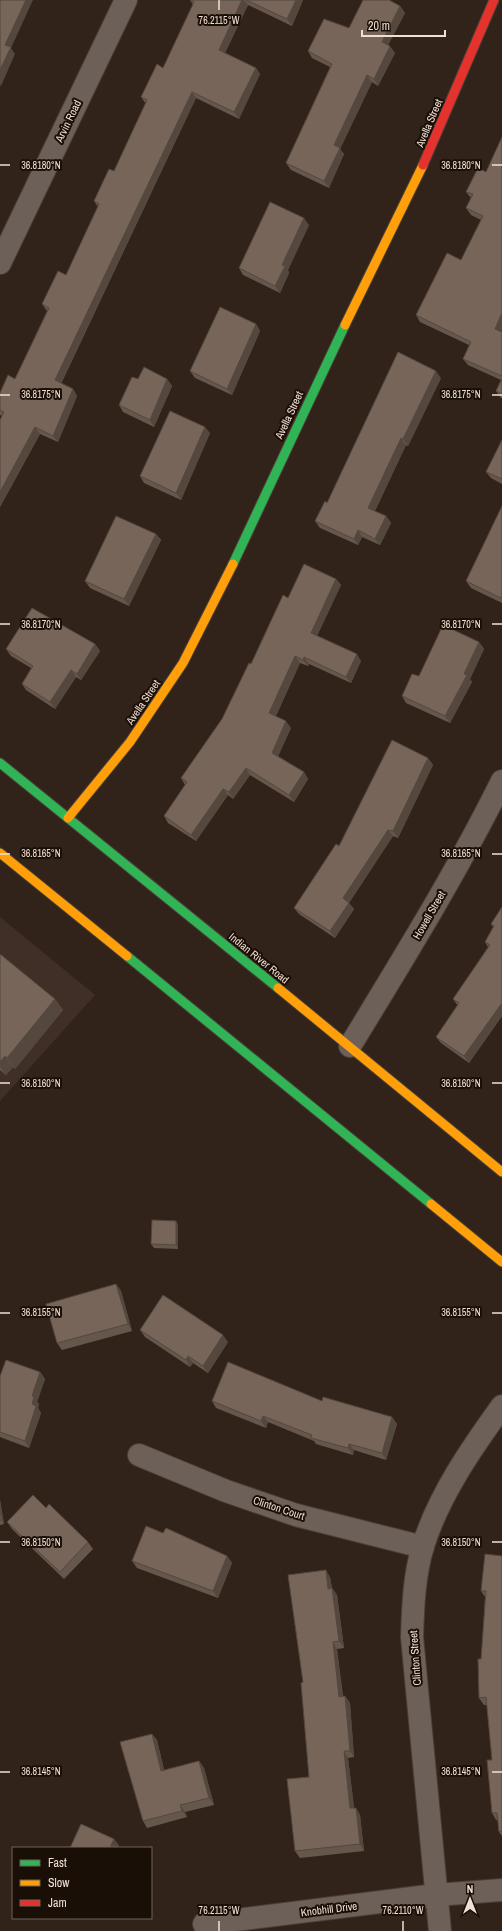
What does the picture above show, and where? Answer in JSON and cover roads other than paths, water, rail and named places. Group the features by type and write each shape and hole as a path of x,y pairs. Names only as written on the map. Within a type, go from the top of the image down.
{"main road":[{"name":"Avella Street","path":"68,818 130,742 183,663 216,600 359,294 433,145 494,0"},
{"name":"Indian River Road","path":"0,763 350,1046 502,1172"},
{"path":"0,853 502,1262"}],"street":[{"name":"Arvin Road","path":"0,263 126,0"},
{"name":"Howell Street","path":"350,1046 420,931 485,815 502,781"},
{"name":"Clinton Street","path":"440,1931 412,1637 413,1594 423,1547 439,1504 502,1406"},
{"name":"Clinton Court","path":"139,1455 226,1491 296,1515 423,1547"},
{"name":"Knobhill Drive","path":"204,1924 436,1896 502,1890"}]}
